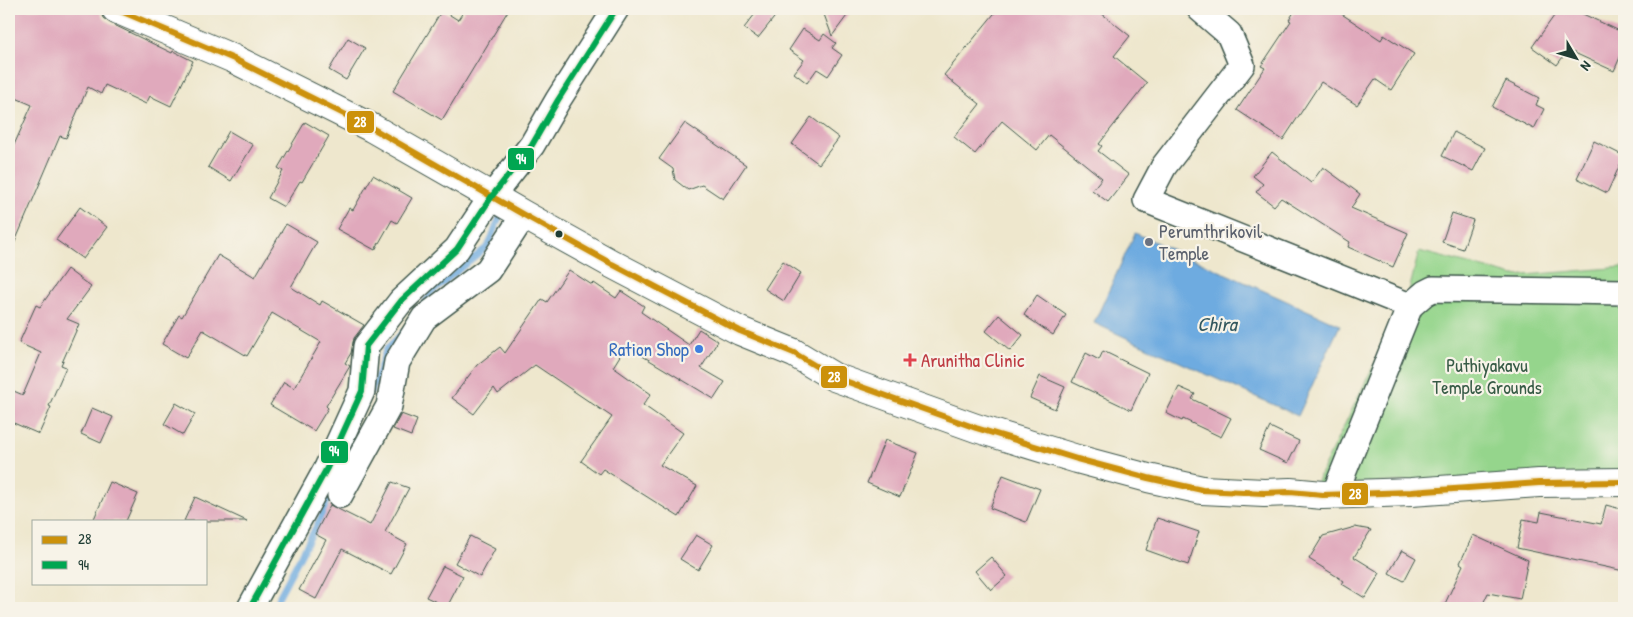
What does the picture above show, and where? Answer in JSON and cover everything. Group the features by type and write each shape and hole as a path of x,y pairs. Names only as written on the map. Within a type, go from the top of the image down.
{"main road":[{"path":"116,9 234,59 354,119 612,264 740,331 794,353 834,377 976,428 1077,459 1202,490 1323,494 1411,492 1539,484 1624,482"}],"street":[{"path":"250,608 327,468 362,392 366,346 401,301 457,249 492,196 532,145 558,100 616,9"},
{"path":"1200,9 1229,34 1242,65 1164,166 1146,200 1410,306"},
{"path":"340,495 389,406 397,362 424,318 488,270 524,215"},
{"path":"1335,493 1410,306 1425,293 1433,289 1624,292"}],"green space":[{"name":"Puthiyakavu Temple Grounds","path":"1419,251 1514,276 1624,267 1624,473 1315,485 1408,295"}],"water":[{"name":"Chira","path":"1135,233 1340,325 1298,416 1094,323"}],"building":[{"path":"9,9 97,9 100,10 103,18 110,23 193,61 171,106 150,96 146,104 105,85 101,94 88,87 66,138 60,136 9,256 9,156 32,105 9,95"},
{"path":"465,9 509,9 442,120 393,91 442,10 458,20"},
{"path":"759,9 781,9 758,38 744,28"},
{"path":"822,9 852,9 832,36"},
{"path":"998,9 1096,9 1130,36 1114,56 1147,83 1099,144 1102,146 1098,151 1129,175 1108,202 1092,190 1102,178 1049,135 1037,150 1002,121 975,154 954,137 980,104 944,75"},
{"path":"1296,9 1334,9 1381,40 1384,35 1414,54 1391,90 1375,79 1357,105 1321,82 1283,140 1237,110 1265,68 1261,66 1291,21 1289,20"},
{"path":"1559,9 1572,9 1624,33 1624,48 1614,71 1568,50 1557,65 1532,47"},
{"path":"803,29 820,40 824,34 836,43 832,48 842,55 828,76 817,69 807,83 794,73 804,60 789,50"},
{"path":"348,38 365,48 346,80 329,70"},
{"path":"1506,81 1539,98 1536,105 1544,109 1534,129 1492,107"},
{"path":"811,117 839,138 819,164 792,144"},
{"path":"305,122 329,136 302,182 300,181 284,207 268,198 283,171 278,168"},
{"path":"685,123 746,165 723,199 702,185 688,190 675,180 673,169 659,159"},
{"path":"229,131 253,145 231,181 208,167"},
{"path":"1454,132 1485,148 1473,171 1442,156"},
{"path":"1594,141 1624,156 1607,193 1577,178"},
{"path":"1272,152 1311,183 1323,167 1360,194 1351,208 1408,233 1393,267 1348,247 1350,242 1281,198 1274,206 1256,192 1263,184 1253,176"},
{"path":"373,175 412,198 397,223 392,220 375,250 337,229 349,208 353,210"},
{"path":"80,207 107,227 83,259 56,240"},
{"path":"1452,213 1473,220 1463,249 1442,242"},
{"path":"286,224 317,242 291,287 320,305 322,301 364,325 354,338 351,353 345,363 350,366 326,406 328,408 314,431 270,405 284,382 294,388 321,342 272,313 247,356 203,330 186,358 162,344 179,315 182,317 218,255 255,277"},
{"path":"783,261 801,273 784,301 765,289"},
{"path":"67,269 91,287 67,319 79,324 61,365 66,367 39,434 9,421 9,389 23,395 41,353 19,343 36,305 40,307"},
{"path":"569,270 592,285 594,283 616,298 621,291 644,306 641,312 689,345 699,329 718,341 701,368 725,382 714,399 626,346 613,367 651,394 643,405 683,433 660,465 697,486 679,517 603,469 599,474 581,461 612,417 535,365 498,394 494,388 474,414 452,398 477,365 500,347 505,353 542,299 547,302"},
{"path":"1037,295 1066,315 1053,335 1024,315"},
{"path":"999,315 1023,335 1010,351 986,331"},
{"path":"1103,351 1148,373 1131,410 1072,382 1086,353 1099,360"},
{"path":"1040,376 1065,387 1055,409 1030,398"},
{"path":"1179,387 1195,394 1192,399 1231,418 1221,437 1166,413"},
{"path":"176,403 195,414 183,435 164,424"},
{"path":"92,408 113,417 101,443 81,434"},
{"path":"401,414 417,420 411,436 393,429"},
{"path":"1270,427 1299,441 1288,463 1259,450"},
{"path":"885,440 918,453 900,497 867,483"},
{"path":"1003,475 1040,489 1026,522 990,508"},
{"path":"110,482 138,494 126,520 93,520"},
{"path":"392,482 409,488 385,532 407,544 391,574 342,549 316,599 299,590 326,540 315,534 330,505 370,525"},
{"path":"195,497 247,521 208,521 184,520"},
{"path":"1606,505 1624,510 1624,571 1517,548 1523,519 1539,522 1541,512 1601,524"},
{"path":"1157,518 1199,532 1188,565 1146,550"},
{"path":"1355,527 1371,530 1354,557 1380,573 1365,598 1342,584 1344,581 1309,559 1323,536"},
{"path":"696,535 713,545 698,570 680,559"},
{"path":"1473,535 1528,560 1520,599 1488,593 1481,608 1443,608 1463,565 1460,563"},
{"path":"470,536 495,549 480,577 455,563"},
{"path":"1402,550 1416,558 1404,581 1389,573"},
{"path":"991,557 1007,576 991,590 975,571"},
{"path":"443,566 463,576 447,607 426,597"}],"waterway":[{"path":"421,308 431,293 488,246 502,211"},
{"path":"372,391 386,349 403,332"},
{"path":"273,608 322,515 332,490"}],"transit line":[{"name":"28","path":"116,9 234,59 372,128 612,264 740,331 794,353 834,377 976,428 1077,459 1202,490 1264,493 1290,492 1323,495 1411,492 1539,483 1624,482"},
{"name":"94","path":"250,608 327,468 362,391 366,346 401,301 457,249 492,196 532,145 558,100 616,9"}],"place":[{"name":"Perumthrikovil Temple","path":"1149,242"},
{"name":"Ration Shop","path":"699,349"},
{"name":"Arunitha Clinic","path":"910,360"}]}
